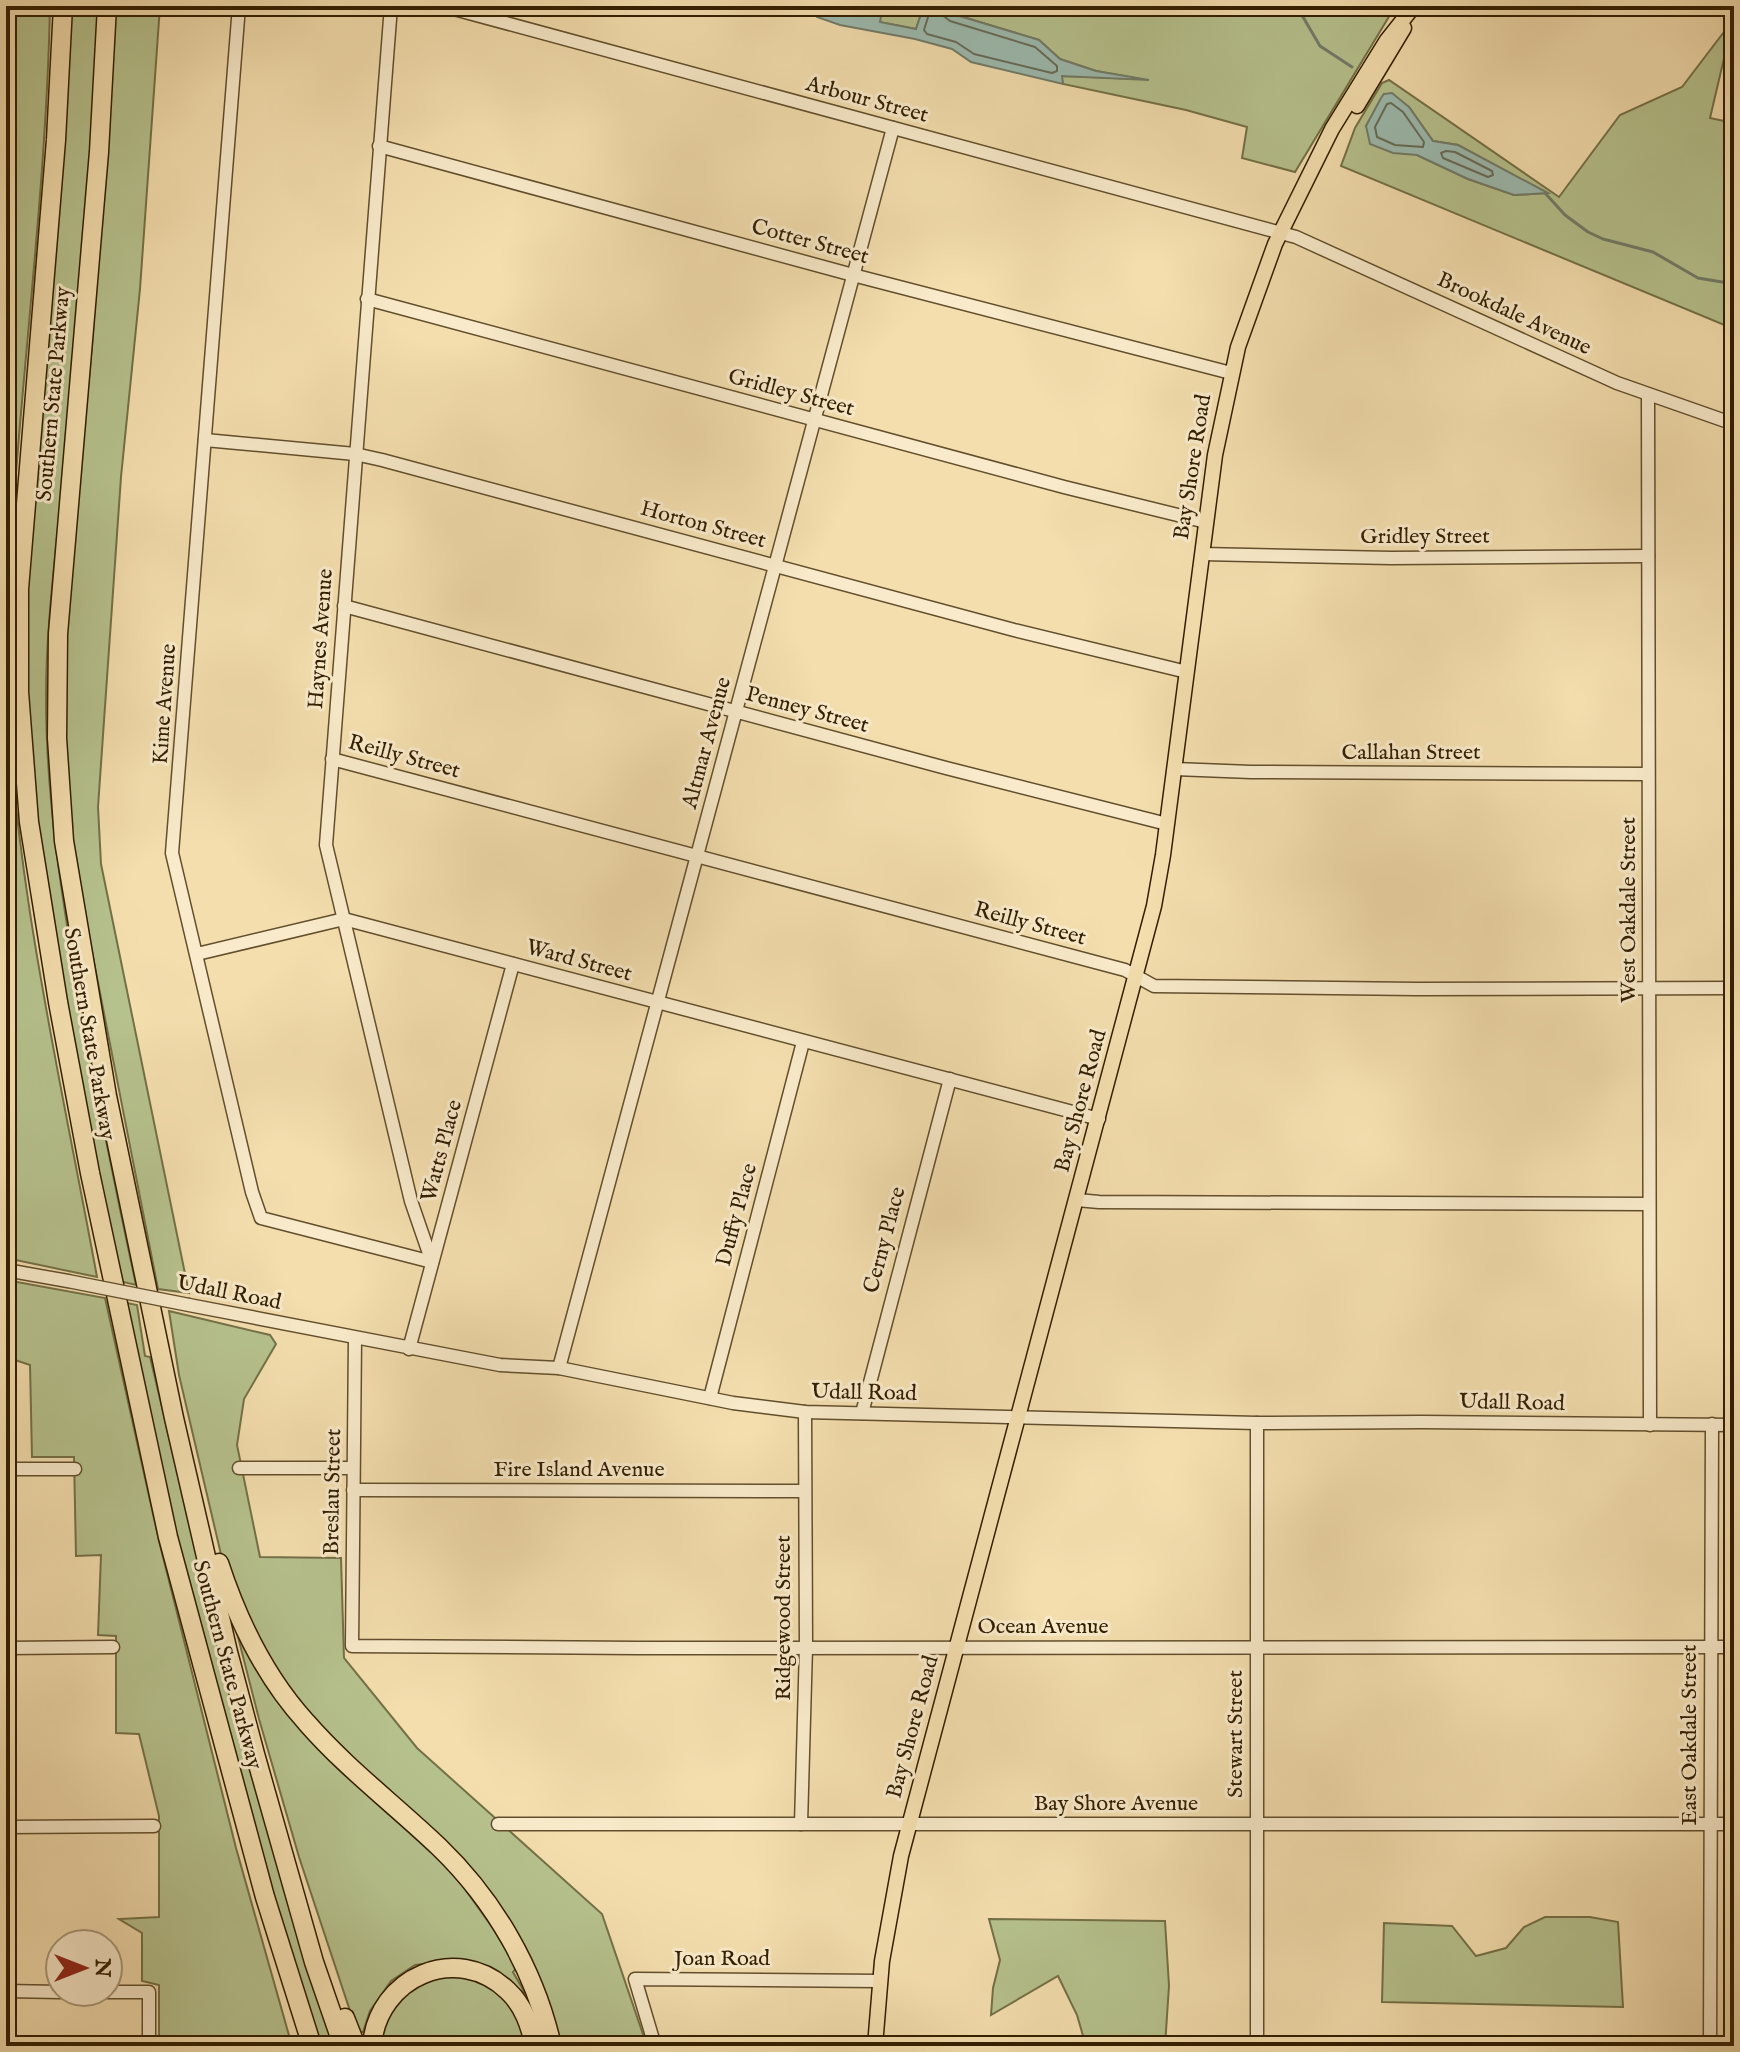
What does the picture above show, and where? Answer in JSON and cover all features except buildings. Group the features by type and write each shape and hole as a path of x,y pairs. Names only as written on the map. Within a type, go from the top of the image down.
{"highway":[{"name":"Southern State Parkway","path":"63,6 56,140 20,562 19,692 26,797 46,934 75,1093 168,1537 233,1781 312,2046"},
{"name":"Southern State Parkway","path":"107,6 99,152 58,634 56,699 59,789 67,866 100,1062 143,1278 228,1652 314,1962 343,2046"},
{"path":"189,1485 238,1614 266,1668 313,1730 440,1848 478,1890 519,1956 541,2006 552,2046"},
{"name":"Southern State Parkway","path":"214,1587 323,1953 356,2046"},
{"path":"285,1963 301,2046"},
{"path":"372,2046 378,2016 394,1992 417,1976 446,1969 475,1972 508,1992 526,2016 535,2046"}],"main road":[{"name":"Bay Shore Road","path":"875,2046 879,1981 894,1889 909,1825 1156,898 1219,430 1231,373 1253,301 1281,232 1314,169 1341,133 1388,57 1414,6"}],"street":[{"name":"Kime Avenue","path":"239,6 172,853 261,1218 432,1262"},
{"name":"Haynes Avenue","path":"391,6 326,845 411,1201 432,1262"},
{"name":"Arbour Street","path":"443,6 1281,232"},
{"name":"Altmar Avenue","path":"559,1368 893,128"},
{"name":"Cotter Street","path":"379,146 853,275 1231,373"},
{"name":"Brookdale Avenue","path":"1281,232 1303,239 1648,395 1734,424"},
{"name":"Gridley Street","path":"367,299 1064,487 1206,522"},
{"name":"West Oakdale Street","path":"1648,395 1650,1425"},
{"name":"Horton Street","path":"205,440 355,454 1014,630 1187,672"},
{"name":"Gridley Street","path":"1202,554 1391,558 1648,556"},
{"name":"Penney Street","path":"344,606 1167,824"},
{"name":"Reilly Street","path":"332,759 1125,970 1157,986 1734,988"},
{"name":"Callahan Street","path":"1175,769 1648,774"},
{"name":"Ward Street","path":"197,954 344,919 1099,1119"},
{"name":"Watts Place","path":"409,1349 513,964"},
{"name":"Duffy Place","path":"710,1398 803,1042"},
{"name":"Cerny Place","path":"862,1413 950,1079"},
{"path":"1077,1200 1649,1204"},
{"name":"Udall Road","path":"6,1270 409,1349 500,1365 559,1368 710,1398 805,1412 1257,1423 1734,1425"},
{"name":"Breslau Street","path":"352,1646 355,1339"},
{"name":"Ridgewood Street","path":"801,1824 806,1647 805,1412"},
{"name":"Stewart Street","path":"1257,1423 1257,2046"},
{"name":"East Oakdale Street","path":"1710,2046 1712,1424"},
{"path":"239,1468 353,1468"},
{"path":"6,1469 75,1469"},
{"name":"Fire Island Avenue","path":"353,1490 804,1491"},
{"name":"Ocean Avenue","path":"352,1646 1734,1647"},
{"path":"6,1648 113,1647"},
{"name":"Bay Shore Avenue","path":"498,1824 1734,1824"},
{"path":"6,1827 154,1826"},
{"name":"Joan Road","path":"655,2046 635,1979 879,1981"},
{"path":"6,1991 44,1992"},
{"path":"124,1992 149,1992 149,2046"}],"green space":[{"path":"6,6 50,6 41,177 7,590 6,638"},
{"path":"71,6 98,6 83,245 49,617 46,670 48,768 70,945 136,1285 119,1281 75,1063 39,843 27,695 26,616 32,497"},
{"path":"116,6 160,6 140,289 121,477 98,807 101,864 189,1293 158,1289 73,855 66,783 65,633 92,346"},
{"path":"883,6 922,11 916,29 879,22"},
{"path":"943,6 991,6 1002,9 1004,6 1390,6 1390,15 1295,172 1242,158 1247,127 1186,110 1063,84 1061,76 1140,79 1096,71 1060,59 1039,40 953,14"},
{"path":"1733,20 1710,118 1734,123 1734,329 1341,166 1355,128 1382,83 1389,80 1559,197 1620,115 1682,87","holes":["1384,94 1409,107 1433,141 1458,145 1546,193 1514,195 1468,179 1366,126"]},
{"path":"6,667 10,744 28,897 97,1277 6,1258"},
{"path":"6,1280 105,1298 159,1541 236,1848 292,2046 159,2046 159,1985 142,1981 142,1933 119,1919 159,1917 159,1816 139,1734 116,1733 116,1636 98,1635 101,1555 76,1556 74,1457 32,1457 30,1365 6,1357"},
{"path":"122,1302 137,1305 145,1356 150,1357 189,1521 335,2046 320,2046 293,1969 173,1521"},
{"path":"169,1311 270,1335 276,1344 244,1399 237,1445 260,1557 341,1558 344,1658 417,1748 602,1914 647,2046 555,2046 487,1894 292,1704 248,1633 223,1563 179,1375"},
{"path":"237,1633 265,1682 452,1871 517,1967 513,1972 525,1993 447,1961 415,1965 391,1981 370,2011 363,2032 357,2032 299,1857"},
{"path":"1545,1917 1590,1917 1618,1922 1623,2007 1382,2002 1384,1923 1452,1926 1476,1956 1506,1948 1524,1927"},
{"path":"989,1919 1165,1921 1169,1986 1165,2046 1086,2046 1077,2015 1058,1976 991,2015 1000,1960"},
{"path":"443,1973 479,1981 500,1993 508,2002 529,2046 375,2046 384,2016 395,1997 413,1984"}],"water":[{"path":"807,6 883,6 880,22 916,29 922,11 901,6 943,6 953,14 1039,40 1060,59 1096,71 1149,80 1062,76 1063,84 971,62 952,49 915,39 840,25 817,17 813,8"},
{"path":"1392,93 1409,107 1433,141 1458,145 1548,193 1514,195 1468,179 1417,155 1393,153 1370,144 1366,126 1384,94"}],"waterway":[{"path":"1291,6 1303,17 1320,46 1352,67"},
{"path":"1545,193 1565,215 1588,232 1653,252 1698,278 1734,284"}]}
